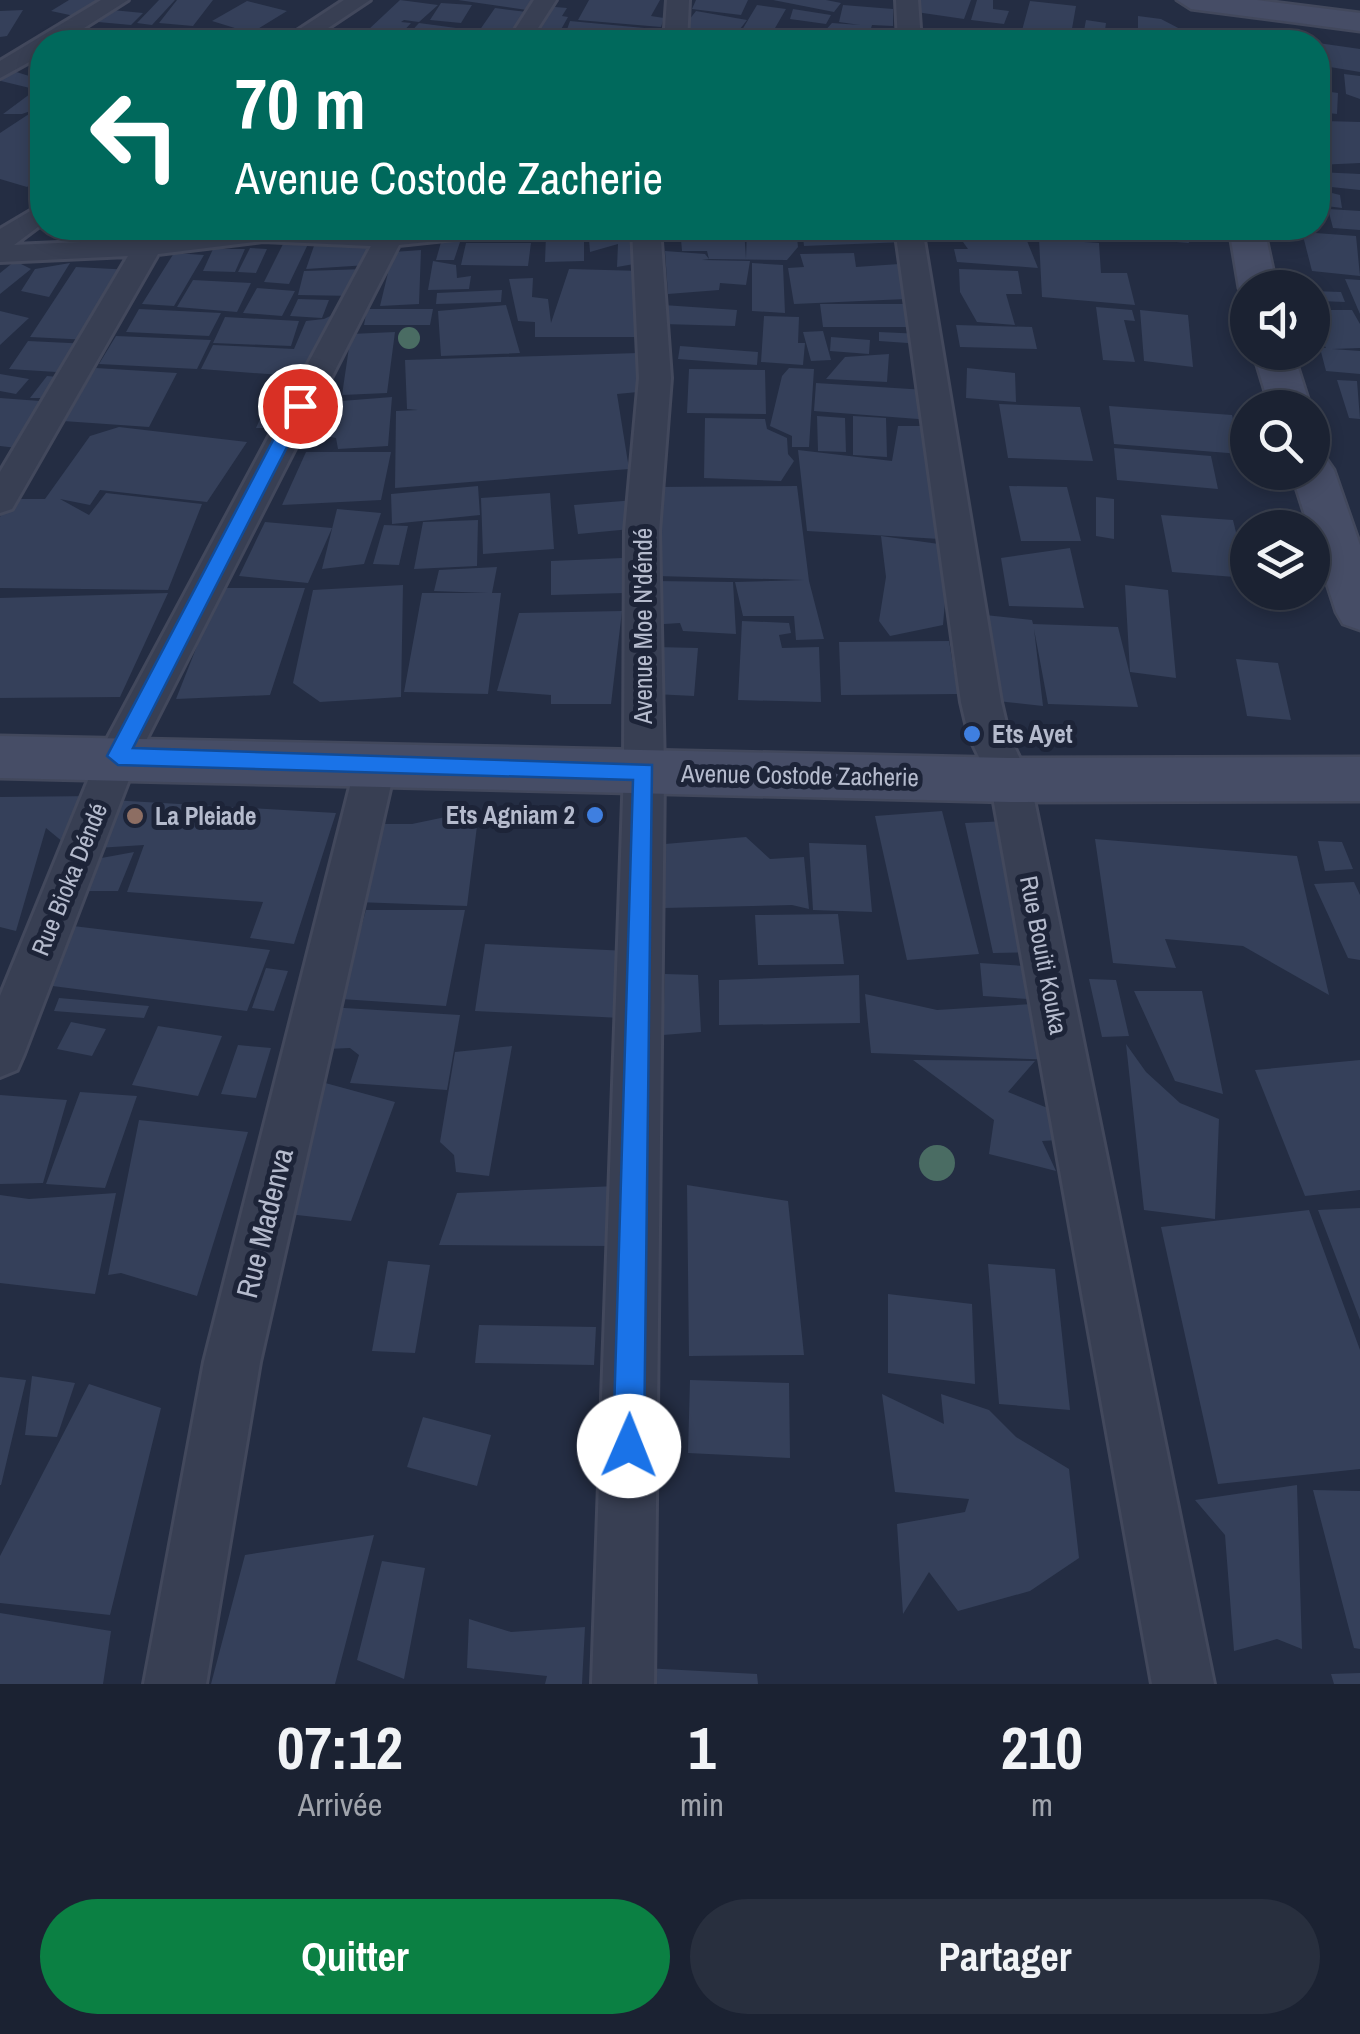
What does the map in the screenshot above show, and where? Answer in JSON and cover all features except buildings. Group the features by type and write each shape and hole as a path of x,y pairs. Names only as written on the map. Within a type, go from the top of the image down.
{"street":[{"path":"68,30 116,0"},
{"path":"311,30 360,0"},
{"path":"526,30 545,0"},
{"path":"677,30 678,0"},
{"path":"907,0 909,30"},
{"path":"1192,0 1360,22"},
{"path":"1234,30 1235,3"},
{"path":"0,71 30,53"},
{"path":"0,242 30,221"},
{"path":"0,254 201,240"},
{"name":"Rue Bioka Déndé","path":"0,1054 118,756 386,240"},
{"name":"Avenue Moe N'déndé","path":"623,1684 644,772 640,679 642,550 655,378 647,240"},
{"name":"Rue Bouiti Kouka","path":"910,240 981,702 988,736 1010,780 1182,1684"},
{"path":"1250,240 1255,270"},
{"path":"0,502 148,246"},
{"path":"1319,490 1360,612"},
{"name":"Avenue Costode Zacherie","path":"0,756 1010,780 1360,780"},
{"name":"Rue Madenva","path":"175,1684 232,1362 375,767"}],"place":[{"name":"Ets Ayet","path":"972,734"},
{"name":"Ets Agniam 2","path":"595,815"},
{"name":"La Pleiade","path":"135,816"}],"route":[{"path":"300,406 118,756 375,767 525,766 644,772 629,1446"}]}
